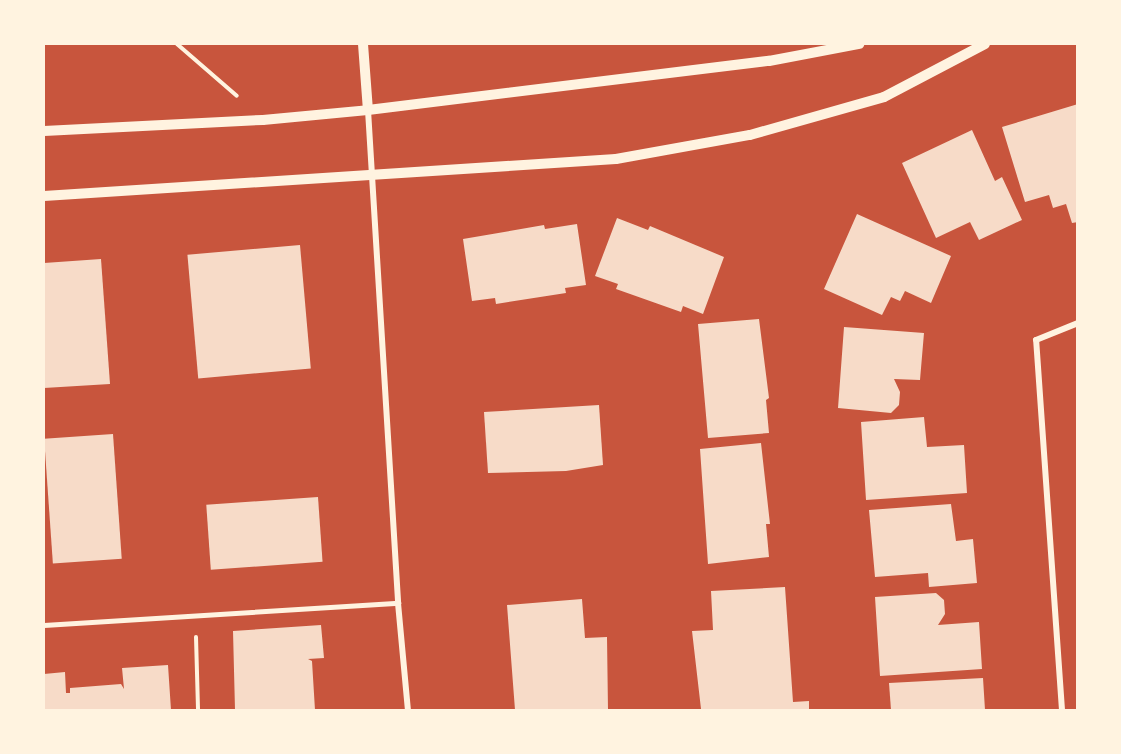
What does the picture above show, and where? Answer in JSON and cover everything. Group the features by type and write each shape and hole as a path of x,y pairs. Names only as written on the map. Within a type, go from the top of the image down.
{"street":[{"path":"363,44 368,110 369,178 386,380 398,603 408,711"},
{"path":"44,131 262,120 368,110 769,61 859,44"},
{"path":"44,196 369,178 616,159 750,135 884,97 985,44"},
{"path":"1062,711 1036,340 1077,323"}],"lane":[{"path":"44,625 398,603"}],"path":[{"path":"177,44 262,120"},
{"path":"196,615 198,711"}],"building":[{"path":"1078,104 1078,222 1072,223 1066,204 1053,208 1049,195 1025,202 1002,127"},
{"path":"972,130 995,181 1002,177 1022,220 979,240 970,222 936,238 902,163"},
{"path":"857,214 951,256 931,303 905,291 900,301 891,297 882,315 824,289"},
{"path":"617,218 648,230 650,226 724,257 703,314 683,306 681,312 616,289 618,284 595,276"},
{"path":"577,224 586,285 565,288 566,293 496,304 495,298 472,301 463,239 544,225 545,229"},
{"path":"300,245 311,369 198,378 187,255"},
{"path":"101,259 110,384 44,388 44,263"},
{"path":"759,319 769,398 766,400 769,433 708,438 698,324"},
{"path":"844,327 924,333 920,380 894,379 900,392 899,405 891,413 838,408"},
{"path":"599,405 603,465 566,471 488,473 484,412"},
{"path":"924,417 927,447 964,445 967,493 866,500 861,422"},
{"path":"113,434 122,559 53,564 44,439"},
{"path":"761,443 770,524 766,524 769,557 708,564 700,449"},
{"path":"318,497 323,562 211,570 206,505"},
{"path":"951,504 956,541 973,539 977,583 929,587 928,573 875,577 869,510"},
{"path":"785,587 793,702 809,701 809,710 701,709 692,631 713,630 711,591"},
{"path":"936,593 944,600 945,614 938,625 979,622 982,669 880,676 875,597"},
{"path":"582,599 585,638 607,637 608,710 515,710 507,605"},
{"path":"321,625 324,658 308,659 312,661 315,710 235,710 233,631"},
{"path":"168,665 171,710 44,710 44,674 65,672 66,693 70,693 70,688 121,684 124,689 122,668"},
{"path":"983,678 985,710 891,710 889,683"}]}
